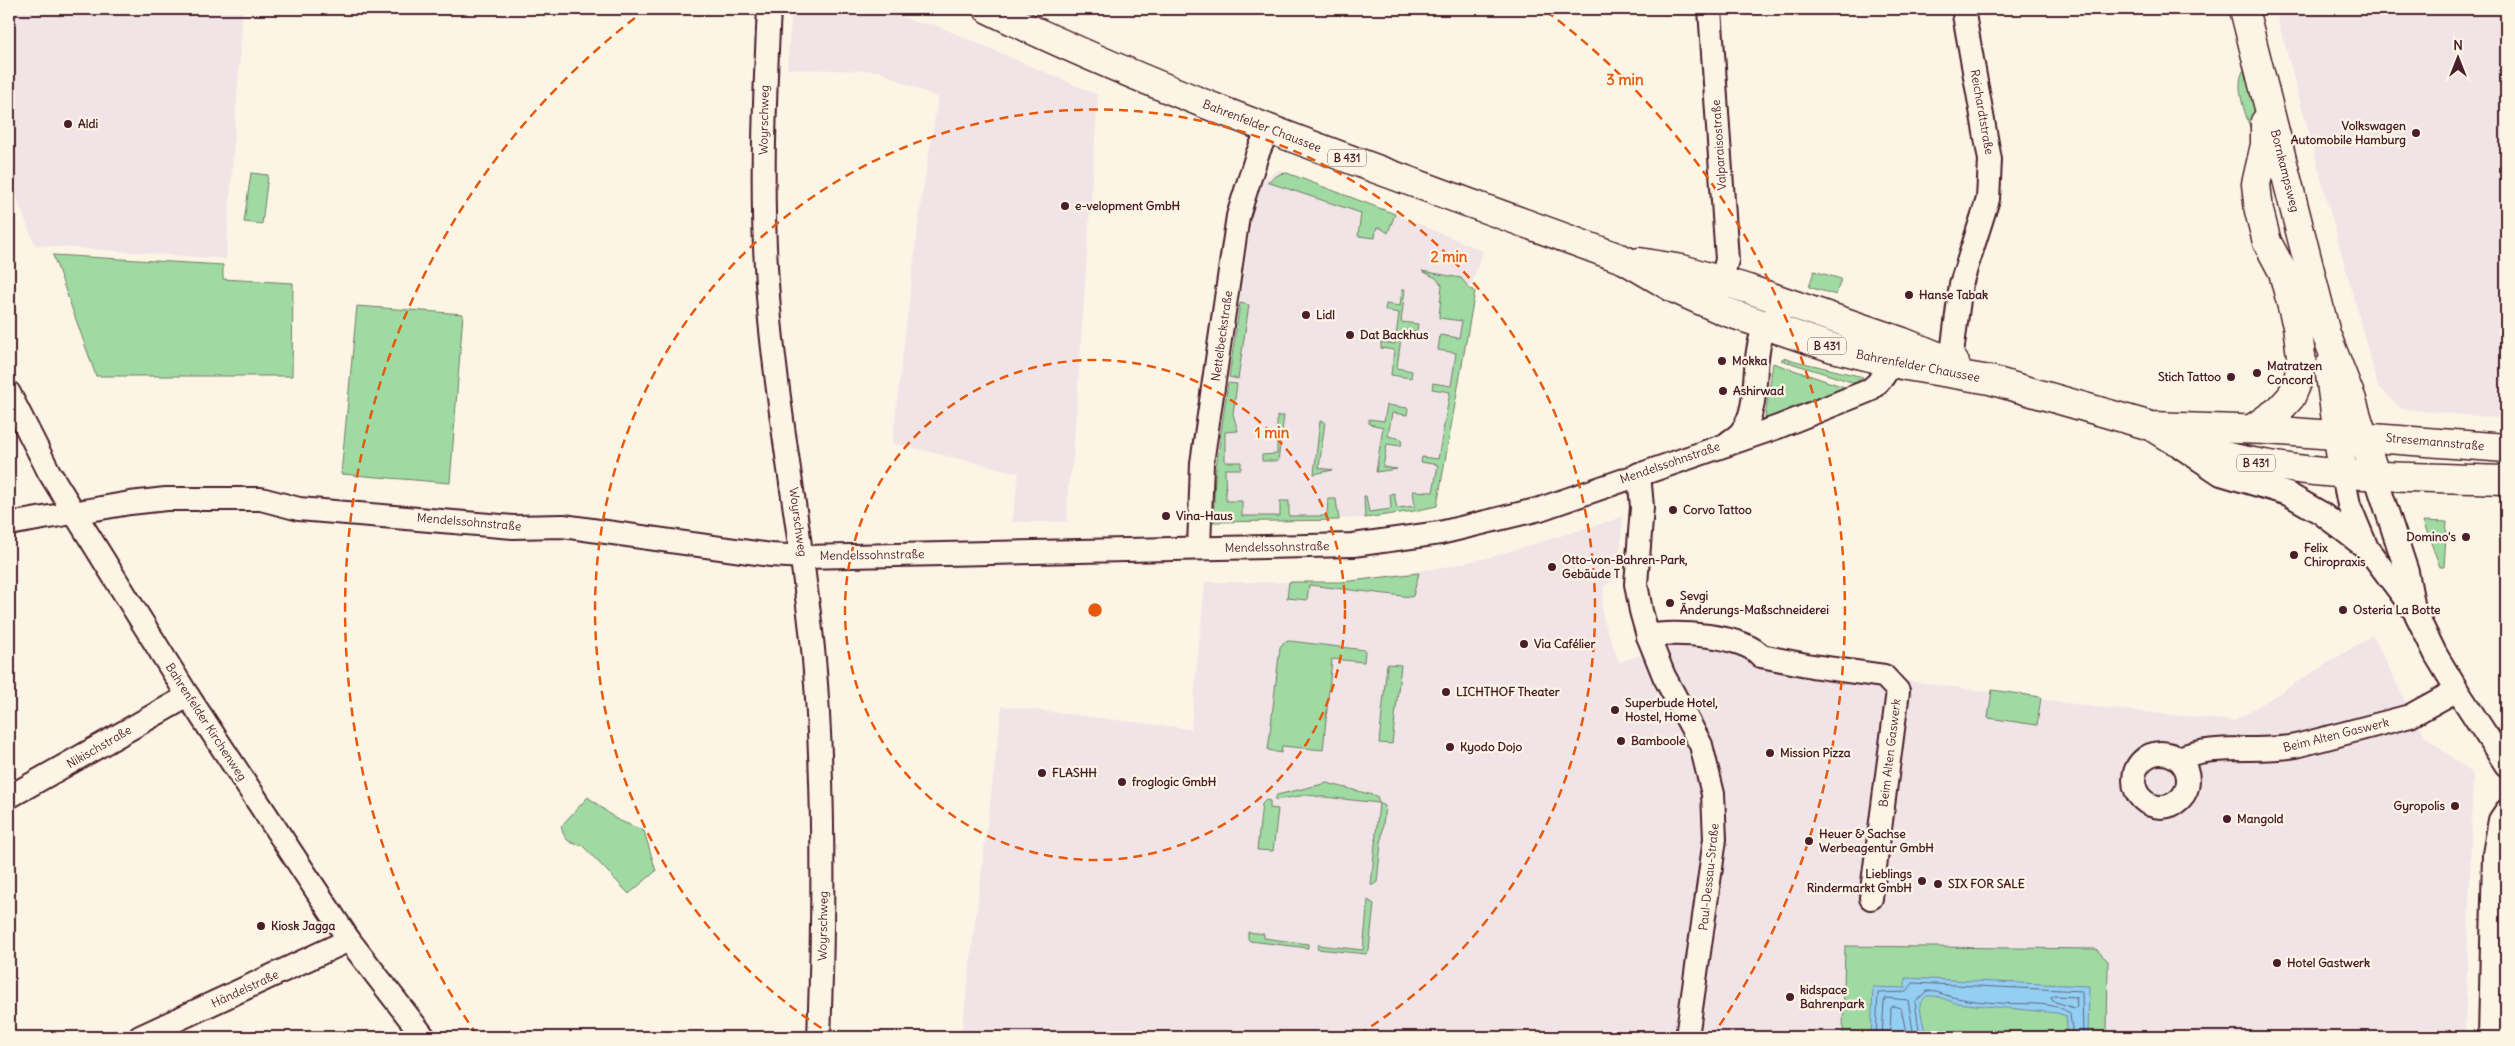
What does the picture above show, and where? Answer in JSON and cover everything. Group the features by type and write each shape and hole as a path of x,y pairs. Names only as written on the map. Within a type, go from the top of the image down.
{"main road":[{"name":"Bahrenfelder Chaussee","path":"988,9 1071,49 1268,129 1625,260 1673,288 1766,327 1833,348 1890,362 1990,380 2162,433 2195,450 2281,468 2375,476"},
{"name":"Bornkampsweg","path":"2244,9 2350,435 2375,476"},
{"path":"2252,429 2279,410 2291,396 2298,383 2302,363 2301,346 2283,272 2267,242 2259,211 2256,184 2265,145 2265,90"},
{"path":"2283,272 2287,242 2287,181"},
{"name":"Bahrenfelder Chaussee","path":"1625,260 1682,268 1722,281 1870,330 1951,361 1990,380"},
{"name":"Bahrenfelder Chaussee","path":"2162,433 2252,429 2350,435"},
{"name":"Bornkampsweg","path":"2343,474 2350,435"},
{"name":"Stresemannstraße","path":"2350,435 2506,448"},
{"name":"B 431","path":"2375,476 2506,480"}],"street":[{"name":"Woyrschweg","path":"770,9 763,134 766,268 777,378 804,557 814,662 824,912 819,1037"},
{"name":"Valparaisostraße","path":"1710,9 1727,260 1722,281"},
{"name":"Reichardtstraße","path":"1951,361 1961,284 1988,199 1990,160 1963,9"},
{"name":"Nettelbeckstraße","path":"1200,548 1202,463 1238,216 1254,163 1268,129"},
{"path":"1766,327 1777,315 1806,309"},
{"name":"Mendelssohnstraße","path":"1726,444 1741,433 1747,422 1755,390 1758,350 1766,327"},
{"path":"1870,330 1884,344 1890,356 1890,362"},
{"name":"Mendelssohnstraße","path":"9,524 122,504 166,500 261,499 299,509 513,527 563,526 771,556 804,557 1353,545 1440,532 1540,509 1778,427 1868,391 1880,383 1890,362"},
{"name":"Bahrenfelder Kirchenweg","path":"9,393 41,458 188,696 349,940 424,1037"},
{"path":"2162,433 2221,474 2288,494 2321,513 2367,548"},
{"name":"Paul-Dessau-Straße","path":"1639,474 1642,507 1637,548 1636,584 1648,636 1664,676 1701,745 1709,769 1713,794 1715,839 1690,1034"},
{"path":"2343,474 2349,505 2367,548 2415,612 2436,655 2506,765"},
{"path":"2375,476 2407,572 2415,612"},
{"name":"Beim Alten Gaswerk","path":"1648,636 1679,632 1719,638 1755,648 1761,656 1812,666 1884,676 1898,692 1871,898"},
{"name":"Beim Alten Gaswerk","path":"2179,758 2213,749 2278,749 2296,746 2410,716 2457,690"},
{"name":"Nikischstraße","path":"9,798 188,696"},
{"path":"2490,1037 2496,836 2500,820 2506,811"},
{"path":"2494,883 2498,868 2506,855"},
{"name":"Händelstraße","path":"140,1037 349,940"}],"shaded area":[{"path":"9,9 243,9 226,259 35,245 9,178"},
{"path":"792,9 882,9 917,23 933,24 1098,95 1067,522 1012,522 1019,473 892,443 921,202 938,98 878,71 787,69"},
{"path":"2275,9 2506,9 2506,419 2402,409 2378,387"},
{"path":"1279,170 1395,214 1483,251 1470,289 1475,291 1437,506 1368,518 1213,522 1215,475 1254,202 1262,180"},
{"path":"1623,517 1618,575 1604,587 1602,609 1603,619 1619,662 1683,641 1754,655 1768,666 1909,681 2103,708 2234,721 2373,635 2409,709 2426,737 2472,773 2473,777 2465,1037 961,1037 1002,706 1191,729 1205,582 1342,582 1445,567 1491,557"}],"green space":[{"path":"2243,71 2249,74 2260,116 2253,136 2241,94 2240,86"},
{"path":"251,173 268,175 262,224 244,222"},
{"path":"1287,173 1395,214 1388,233 1379,227 1376,229 1375,238 1358,236 1361,213 1267,182 1280,174"},
{"path":"53,255 223,265 223,279 293,283 292,376 96,376"},
{"path":"1422,271 1461,278 1470,289 1475,291 1437,506 1365,518 1364,496 1366,496 1369,512 1391,509 1390,494 1394,493 1397,508 1415,506 1413,491 1433,492 1438,465 1421,462 1422,457 1438,459 1450,392 1432,389 1433,383 1451,386 1456,353 1438,350 1440,335 1459,338 1462,321 1439,318 1442,285 1436,278"},
{"path":"1814,271 1841,279 1836,295 1809,287"},
{"path":"1402,289 1405,289 1401,322 1418,324 1417,331 1402,330 1397,368 1412,371 1411,378 1391,375 1394,350 1381,348 1381,342 1395,344 1399,313 1385,310 1386,304 1400,306"},
{"path":"1240,303 1249,305 1238,379 1229,377"},
{"path":"357,306 463,314 450,483 341,474"},
{"path":"1783,358 1863,377 1855,383 1781,360"},
{"path":"1773,363 1844,387 1837,392 1780,414 1764,424"},
{"path":"1228,383 1237,384 1233,414 1238,431 1225,432 1225,462 1241,462 1241,469 1225,469 1226,501 1242,501 1242,516 1280,516 1280,501 1289,501 1289,516 1327,516 1328,499 1336,499 1339,520 1213,522 1215,475"},
{"path":"1387,405 1408,408 1407,415 1392,413 1388,436 1402,439 1401,446 1387,444 1383,467 1397,469 1376,472 1383,427 1369,424 1369,419 1384,421"},
{"path":"1277,416 1284,416 1278,461 1262,461 1262,455 1277,454"},
{"path":"1320,421 1325,422 1319,468 1333,470 1314,474"},
{"path":"2423,521 2447,522 2444,567 2440,567"},
{"path":"1419,573 1413,596 1411,597 1309,585 1307,600 1287,598 1289,582 1342,582"},
{"path":"1290,641 1365,650 1364,662 1332,659 1323,750 1282,746 1281,753 1268,750 1280,647 1284,642"},
{"path":"1387,664 1401,665 1392,744 1379,743"},
{"path":"1992,690 2041,697 2037,725 1988,718"},
{"path":"1327,783 1377,796 1379,803 1306,795 1275,800 1277,795"},
{"path":"588,797 616,819 644,831 656,871 629,894 582,845 570,842 564,834 561,826"},
{"path":"1266,800 1270,801 1270,808 1278,809 1273,851 1257,850 1262,804"},
{"path":"1379,803 1385,806 1377,882 1371,885"},
{"path":"1368,900 1374,904 1369,950 1366,954 1317,949 1318,945 1363,950"},
{"path":"1248,932 1264,934 1264,938 1308,944 1308,948 1250,941 1248,939"},
{"path":"1845,946 2096,949 2108,961 2107,1037 1845,1037 1843,1033"}],"water":[{"path":"1905,978 2089,986 2088,1037 2068,1037 2066,1016 2057,1013 1956,1003 1936,996 1927,996 1920,1003 1925,1037 1871,1037 1873,987 1905,988"}],"place":[{"name":"Aldi","path":"68,124"},
{"name":"Volkswagen Automobile Hamburg","path":"2416,133"},
{"name":"e-velopment GmbH","path":"1065,206"},
{"name":"Hanse Tabak","path":"1909,295"},
{"name":"Lidl","path":"1306,315"},
{"name":"Dat Backhus","path":"1350,335"},
{"name":"Mokka","path":"1722,361"},
{"name":"Matratzen Concord","path":"2257,373"},
{"name":"Stich Tattoo","path":"2231,377"},
{"name":"Ashirwad","path":"1723,391"},
{"name":"Corvo Tattoo","path":"1673,510"},
{"name":"Vina-Haus","path":"1166,516"},
{"name":"Domino's","path":"2466,537"},
{"name":"Felix Chiropraxis","path":"2294,555"},
{"name":"Otto-von-Bahren-Park, Gebäude T","path":"1552,567"},
{"name":"Sevgi Änderungs-Maßschneiderei","path":"1670,603"},
{"name":"Osteria La Botte","path":"2343,610"},
{"name":"Via Cafélier","path":"1524,644"},
{"name":"LICHTHOF Theater","path":"1446,692"},
{"name":"Superbude Hotel, Hostel, Home","path":"1615,710"},
{"name":"Bamboole","path":"1621,741"},
{"name":"Kyodo Dojo","path":"1450,747"},
{"name":"Mission Pizza","path":"1770,753"},
{"name":"FLASHH","path":"1042,773"},
{"name":"froglogic GmbH","path":"1122,782"},
{"name":"Gyropolis","path":"2455,806"},
{"name":"Mangold","path":"2227,819"},
{"name":"Heuer & Sachse Werbeagentur GmbH","path":"1809,841"},
{"name":"Lieblings Rindermarkt GmbH","path":"1922,881"},
{"name":"SIX FOR SALE","path":"1938,884"},
{"name":"Kiosk Jagga","path":"261,926"},
{"name":"Hotel Gastwerk","path":"2277,963"},
{"name":"kidspace Bahrenpark","path":"1790,997"}]}
